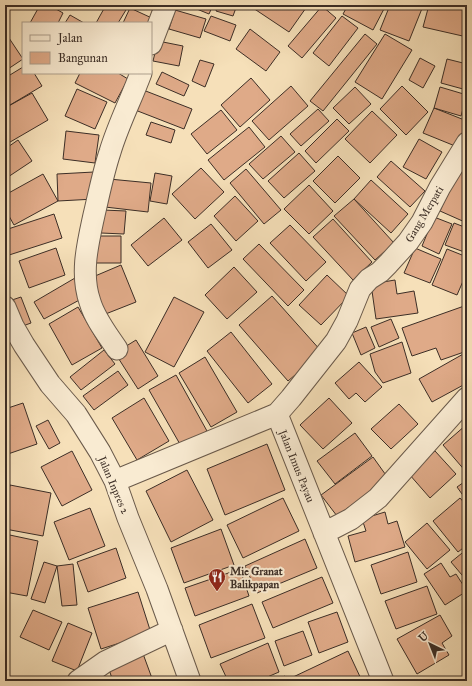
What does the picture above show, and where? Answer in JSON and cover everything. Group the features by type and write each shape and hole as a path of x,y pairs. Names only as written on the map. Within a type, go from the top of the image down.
{"street":[{"path":"152,41 166,5"},
{"path":"116,350 95,314 90,301 85,277 85,262 110,152 141,74"},
{"name":"Gang Merpati","path":"276,414 291,398 336,342 347,321 360,289 369,278 380,272 408,242 422,222 440,187 465,152"},
{"name":"Jalan Inpres 2","path":"5,307 13,326 24,345 50,384 76,414 100,452 115,481 190,681"},
{"path":"324,533 364,510 378,498 467,398"},
{"path":"115,481 276,414"},
{"name":"Jalan Imus Payau","path":"276,414 383,681"},
{"path":"78,681 105,662 172,630"}],"building":[{"path":"40,5 49,5 63,13 58,22 31,22"},
{"path":"106,5 129,5 119,22 97,22"},
{"path":"187,5 213,5 209,14"},
{"path":"218,5 237,5 233,16 216,11"},
{"path":"255,5 308,5 289,32 253,8"},
{"path":"348,5 386,5 373,30 343,14"},
{"path":"390,5 423,6 409,41 380,30"},
{"path":"429,5 452,5 467,8 467,37 423,27"},
{"path":"322,6 336,18 302,58 288,46"},
{"path":"130,8 154,19 152,22 123,22"},
{"path":"175,10 206,19 200,38 169,29"},
{"path":"70,15 82,22 66,22"},
{"path":"211,16 236,25 230,41 204,31"},
{"path":"342,16 358,28 329,66 313,53"},
{"path":"250,29 280,52 266,71 236,49"},
{"path":"365,34 377,44 323,111 310,101"},
{"path":"385,34 412,50 382,99 355,82"},
{"path":"7,35 22,60 5,71 5,36"},
{"path":"158,41 183,46 179,66 153,61"},
{"path":"420,58 435,66 423,88 409,80"},
{"path":"447,59 467,64 467,75 463,89 441,83"},
{"path":"200,60 214,64 205,87 192,81"},
{"path":"22,68 22,74 35,74 42,86 5,108 5,78"},
{"path":"162,72 189,85 184,96 156,84"},
{"path":"80,74 120,74 128,79 115,103 75,83"},
{"path":"251,78 270,100 240,127 221,105"},
{"path":"291,86 308,106 269,140 252,121"},
{"path":"402,86 428,112 406,135 380,109"},
{"path":"355,87 371,104 349,124 333,108"},
{"path":"440,87 467,95 461,116 434,108"},
{"path":"138,88 192,109 184,129 130,108"},
{"path":"77,89 107,102 95,129 65,116"},
{"path":"32,93 48,120 5,145 5,108"},
{"path":"434,108 467,121 467,129 460,148 423,133"},
{"path":"318,109 329,121 301,146 290,134"},
{"path":"221,110 237,130 207,154 191,134"},
{"path":"372,111 397,135 370,163 345,139"},
{"path":"337,119 349,131 316,163 305,151"},
{"path":"151,122 175,130 171,143 146,135"},
{"path":"249,127 265,147 224,180 208,160"},
{"path":"66,131 99,135 95,163 63,159"},
{"path":"281,136 295,152 263,179 249,164"},
{"path":"419,139 442,152 426,179 403,167"},
{"path":"18,140 32,161 5,179 5,149"},
{"path":"299,153 315,171 284,198 268,181"},
{"path":"338,156 360,178 335,203 313,181"},
{"path":"391,161 425,191 410,207 377,177"},
{"path":"201,168 224,192 195,219 172,194"},
{"path":"246,169 281,210 264,224 230,183"},
{"path":"458,171 467,175 467,223 440,211"},
{"path":"94,172 95,199 58,201 57,174"},
{"path":"155,173 172,176 167,204 150,201"},
{"path":"43,174 58,201 14,225 5,209 5,195"},
{"path":"109,179 151,183 148,212 105,207"},
{"path":"371,180 408,214 391,233 354,199"},
{"path":"309,185 333,211 309,234 284,209"},
{"path":"235,196 258,221 236,241 214,216"},
{"path":"354,199 394,243 375,260 334,216"},
{"path":"103,210 126,211 124,234 101,233"},
{"path":"54,214 62,238 6,256 5,230"},
{"path":"434,217 452,224 439,254 422,246"},
{"path":"164,218 182,240 148,266 131,245"},
{"path":"333,219 372,262 353,280 313,237"},
{"path":"454,223 467,228 467,253 445,245"},
{"path":"211,224 232,250 208,268 188,242"},
{"path":"290,225 326,262 306,281 270,243"},
{"path":"95,236 121,236 121,263 96,263"},
{"path":"259,244 304,290 288,306 243,259"},
{"path":"56,248 65,275 29,288 19,261"},
{"path":"415,248 441,259 430,283 404,273"},
{"path":"447,249 467,257 467,272 457,295 432,285"},
{"path":"121,265 136,302 103,315 88,279"},
{"path":"234,267 257,292 227,319 205,295"},
{"path":"327,275 349,296 321,325 299,305"},
{"path":"75,278 85,297 44,319 34,302"},
{"path":"395,280 397,294 414,291 418,313 376,319 371,284"},
{"path":"272,296 322,352 288,381 239,325"},
{"path":"21,297 31,323 20,327 9,301"},
{"path":"174,297 204,312 174,367 145,352"},
{"path":"467,305 467,351 441,360 436,348 412,356 402,328"},
{"path":"78,307 102,348 72,365 49,324"},
{"path":"391,319 399,338 379,347 371,327"},
{"path":"366,327 375,348 361,355 352,333"},
{"path":"231,332 272,384 248,403 207,351"},
{"path":"136,340 158,376 138,389 115,353"},
{"path":"402,342 411,373 383,383 375,372 370,354"},
{"path":"104,350 115,364 81,390 70,377"},
{"path":"465,353 467,357 467,383 432,402 419,379"},
{"path":"205,357 237,412 211,427 179,373"},
{"path":"359,362 382,387 365,402 356,393 349,399 335,383"},
{"path":"118,371 128,385 94,410 83,396"},
{"path":"176,375 207,431 181,446 149,390"},
{"path":"5,377 9,387 5,389"},
{"path":"144,398 169,441 137,460 112,418"},
{"path":"329,398 352,423 323,449 300,425"},
{"path":"23,403 37,444 5,455 5,409"},
{"path":"399,404 418,424 391,449 371,429"},
{"path":"48,420 60,443 49,449 36,426"},
{"path":"466,425 467,426 467,473 443,445"},
{"path":"355,433 372,456 335,484 317,461"},
{"path":"267,444 285,490 225,515 207,469"},
{"path":"72,451 92,490 62,506 41,467"},
{"path":"435,451 456,474 430,498 409,474"},
{"path":"373,457 388,478 337,516 321,495"},
{"path":"187,470 213,520 171,542 146,491"},
{"path":"467,480 467,501 457,487"},
{"path":"10,485 51,493 43,536 5,529 5,511"},
{"path":"283,498 299,531 243,558 227,525"},
{"path":"460,498 467,506 467,545 458,552 433,521"},
{"path":"90,508 105,546 69,560 54,522"},
{"path":"385,512 388,524 397,521 405,547 355,562 348,536 366,531 362,519"},
{"path":"427,523 450,550 427,569 405,542"},
{"path":"221,529 234,565 184,583 171,548"},
{"path":"5,534 38,541 27,596 5,592"},
{"path":"305,539 317,568 257,593 245,566"},
{"path":"116,548 126,578 88,592 77,562"},
{"path":"467,549 467,581 451,562"},
{"path":"408,552 417,582 381,594 371,565"},
{"path":"44,562 57,566 45,603 31,599"},
{"path":"441,563 450,577 456,574 467,591 445,605 424,574"},
{"path":"73,564 77,605 62,606 57,566"},
{"name":"Mie Granat Balikpapan","path":"240,569 249,596 195,616 185,588"},
{"path":"322,577 333,603 273,628 262,602"},
{"path":"427,586 437,614 396,629 385,601"},
{"path":"138,592 151,633 101,649 88,608"},
{"path":"252,604 265,638 211,658 199,625"},
{"path":"33,610 62,622 49,650 20,637"},
{"path":"337,612 348,642 319,653 308,622"},
{"path":"440,615 452,636 442,643 449,655 417,674 397,639"},
{"path":"68,623 92,633 77,671 52,661"},
{"path":"303,631 312,655 284,666 275,641"},
{"path":"268,643 279,672 258,681 228,681 220,664"},
{"path":"142,651 153,681 113,681 107,664"},
{"path":"348,651 362,681 292,681 291,678"},
{"path":"285,676 288,681 274,681"},
{"path":"433,678 456,679 456,681 433,681"}],"place":[{"name":"Mie Granat Balikpapan","path":"217,592"}]}
